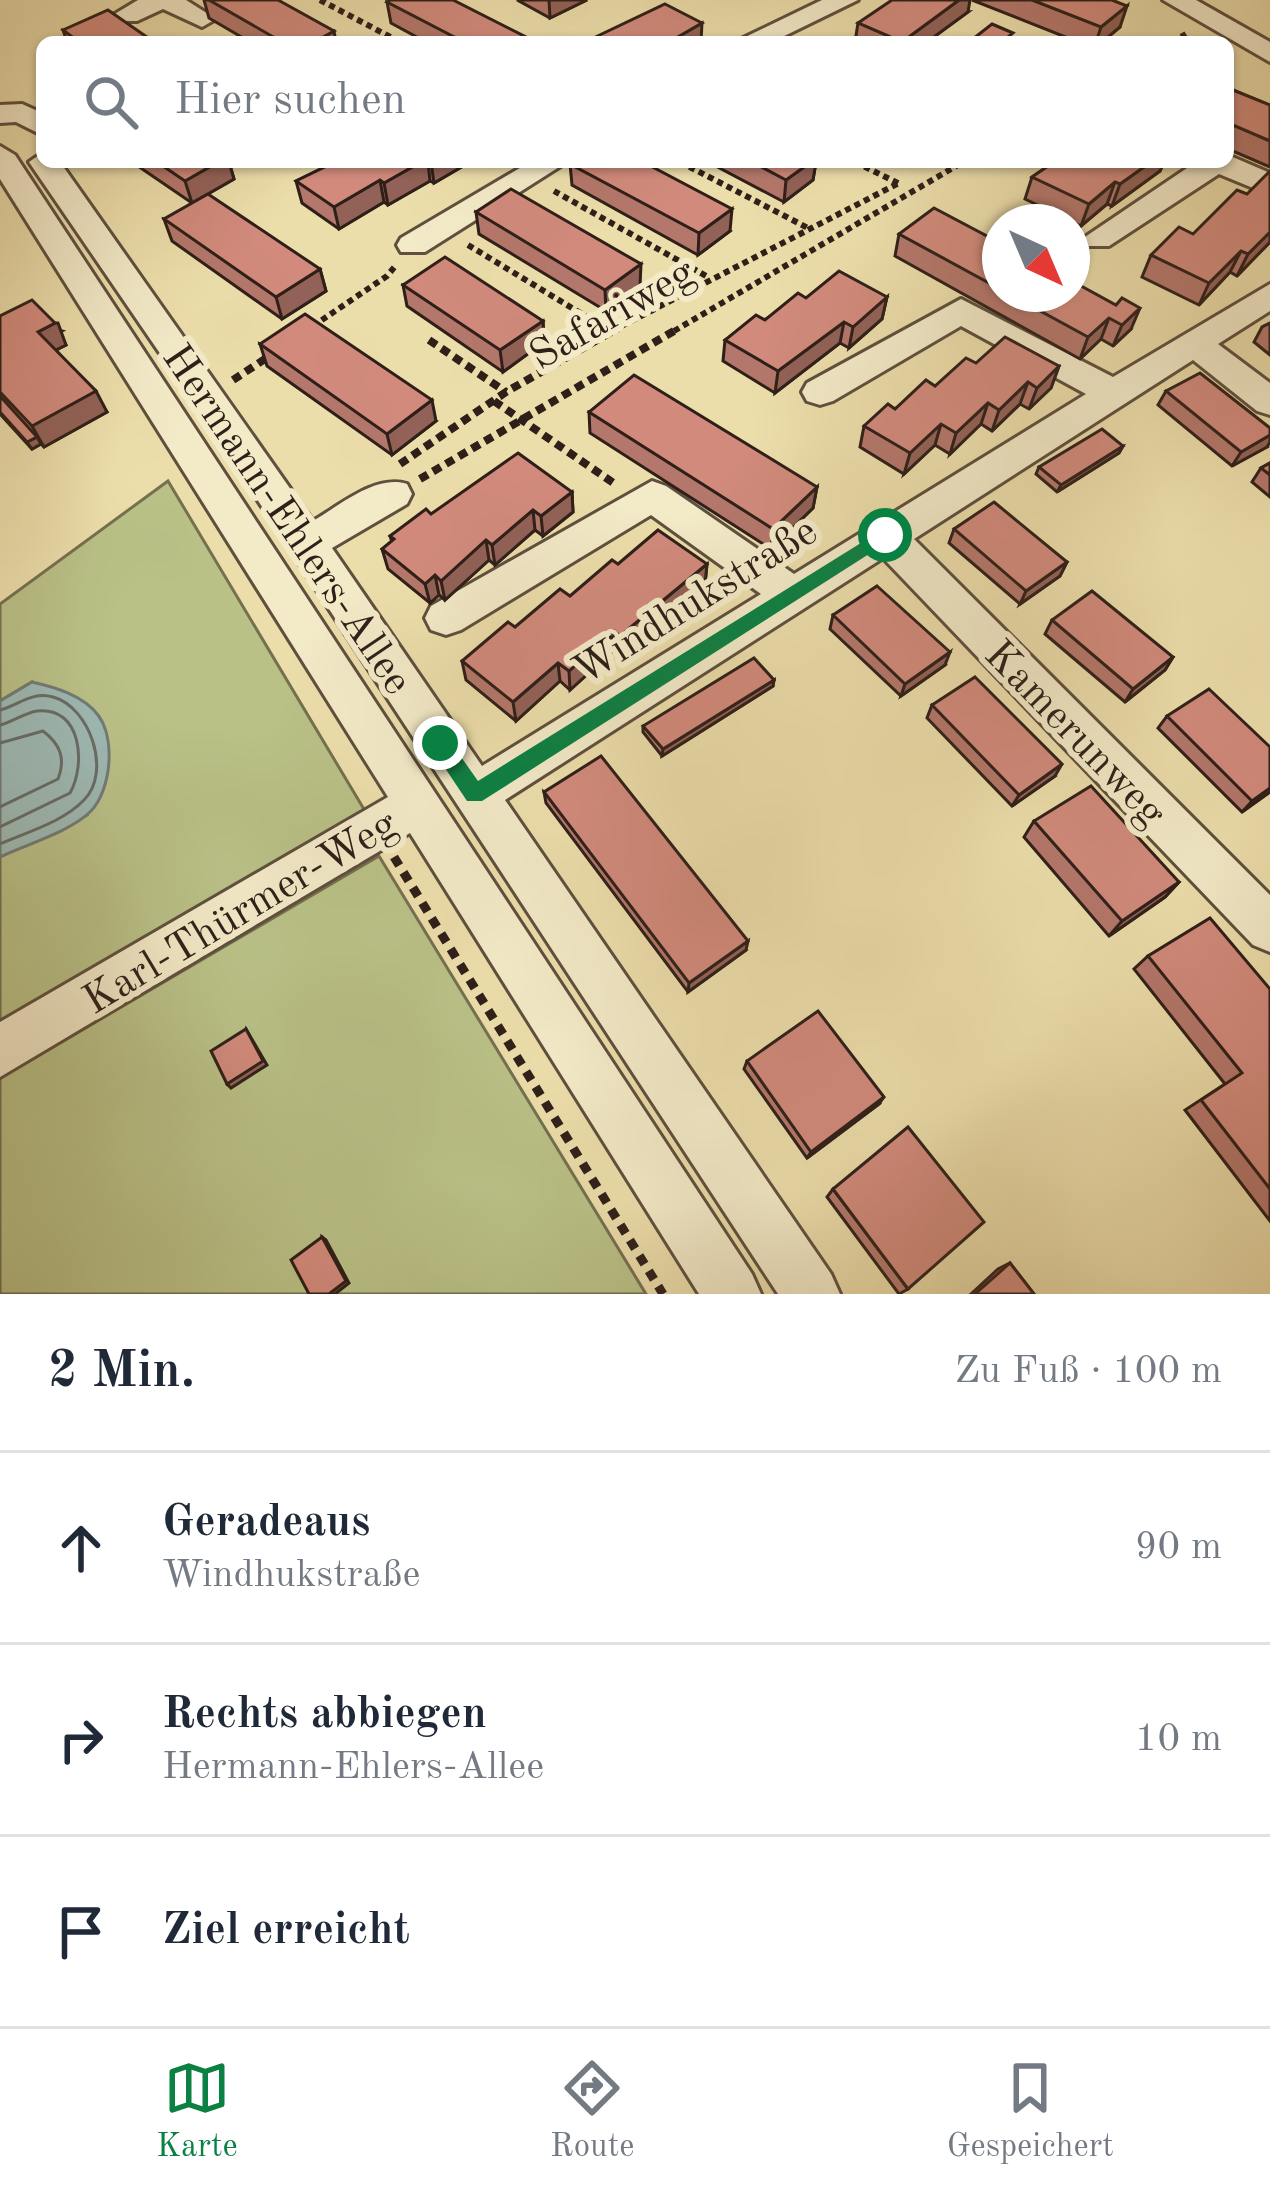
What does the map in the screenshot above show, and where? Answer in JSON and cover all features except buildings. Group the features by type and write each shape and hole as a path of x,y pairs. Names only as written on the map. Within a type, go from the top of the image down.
{"street":[{"path":"128,15 163,0 202,19"},
{"path":"769,0 804,16"},
{"path":"762,36 845,0"},
{"path":"1176,0 1270,54"},
{"path":"1213,18 1239,0"},
{"path":"0,114 22,112 36,122"},
{"name":"Hermann-Ehlers-Allee","path":"0,155 732,1294"},
{"name":"Hermann-Ehlers-Allee","path":"48,168 209,397 811,1294"},
{"path":"1098,239 1208,168"},
{"path":"1231,168 1270,185"},
{"path":"427,237 540,169"},
{"name":"Windhukstraße","path":"475,795 1270,295"},
{"path":"820,392 961,310 1114,393"},
{"path":"1194,344 1270,402"},
{"path":"307,544 394,481"},
{"path":"446,618 652,496 791,593"},
{"name":"Kamerunweg","path":"885,535 1270,928"},
{"name":"Karl-Thürmer-Weg","path":"0,1051 416,805"}],"path":[{"path":"320,0 389,36"},
{"path":"692,168 810,229"},
{"path":"867,168 914,190"},
{"name":"Safariweg","path":"394,481 523,419 952,168"},
{"path":"540,169 710,278"},
{"name":"Safariweg","path":"394,481 506,392 710,278 898,183"},
{"path":"308,330 387,276 427,237 611,331"},
{"path":"429,340 506,392"},
{"path":"209,397 288,343"},
{"path":"494,401 641,502"},
{"path":"386,846 663,1294"}],"green space":[{"path":"168,481 368,816 0,1030 0,857 87,815 32,682 0,701 0,604"},
{"path":"379,856 646,1294 0,1294 0,1078"}],"water":[{"path":"32,682 76,697 98,715 109,750 107,778 98,802 82,818 0,857 0,701"}],"route":[{"path":"440,743 475,795 885,535"}]}
